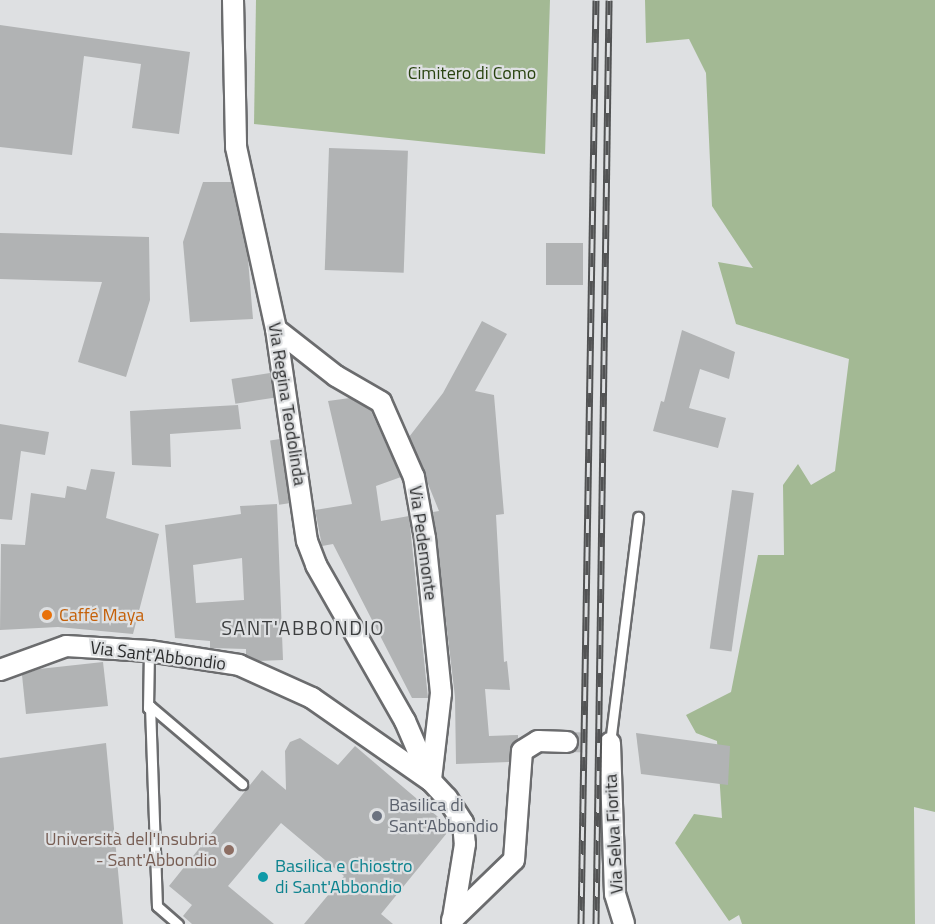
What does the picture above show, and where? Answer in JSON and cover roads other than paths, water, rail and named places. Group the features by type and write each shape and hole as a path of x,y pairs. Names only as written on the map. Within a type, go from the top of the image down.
{"street":[{"name":"Via Regina Teodolinda","path":"233,0 236,147 276,329 307,541 316,565 405,721 431,781"},
{"name":"Via Pedemonte","path":"276,329 336,376 381,402 414,477 425,538 441,693 431,781"},
{"name":"Via Sant'Abbondio","path":"0,669 66,646 149,651 239,665 312,698 431,781"},
{"path":"452,922 514,860 522,751 537,741 563,742"},
{"name":"Via Selva Fiorita","path":"610,743 615,894 624,924"},
{"path":"431,781 447,798 462,823 462,876 452,922"},
{"path":"614,924 615,894"}],"lane":[{"path":"610,743 638,517"},
{"path":"149,651 148,708 150,706 242,784"},
{"path":"150,706 157,906 178,924"}],"tunnel":[{"path":"567,742 610,743"}],"railway":[{"path":"581,924 596,0"},
{"path":"596,924 609,0"}],"place":[{"name":"Caffé Maya","path":"47,615"},
{"name":"Basilica di Sant'Abbondio","path":"377,816"},
{"name":"Università dell'Insubria - Sant'Abbondio","path":"229,850"},
{"name":"Basilica e Chiostro di Sant'Abbondio","path":"263,877"}],"district":[{"name":"SANT'ABBONDIO","path":"303,627"}],"park label":[{"name":"Cimitero di Como","path":"472,73"}]}
